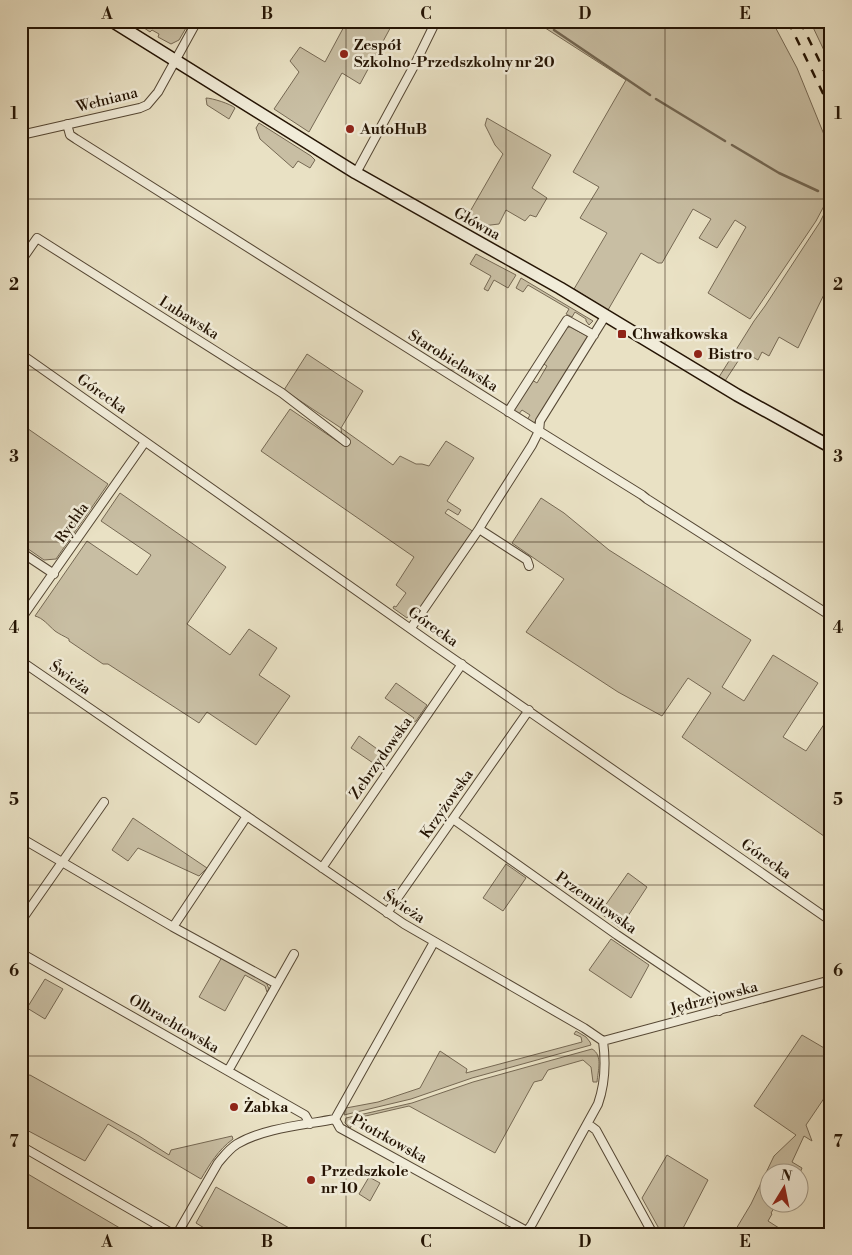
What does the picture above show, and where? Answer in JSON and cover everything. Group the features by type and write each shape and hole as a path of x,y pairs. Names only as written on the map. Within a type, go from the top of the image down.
{"street":[{"name":"Główna","path":"112,21 356,173 606,315 737,395 831,447"},
{"name":"Wełniana","path":"21,135 147,105 158,92 197,21"},
{"path":"356,173 436,21"},
{"name":"Starobielawska","path":"67,124 70,135 76,139 831,616"},
{"name":"Lubawska","path":"21,261 37,238 282,393 346,442"},
{"path":"410,628 480,529 484,519 532,445 539,432 540,421 606,315"},
{"path":"508,412 567,320 594,335"},
{"name":"Górecka","path":"21,354 831,921"},
{"name":"Rychła","path":"21,619 145,442"},
{"path":"480,529 526,560 529,566"},
{"path":"21,552 54,574"},
{"name":"Świeża","path":"21,661 404,924 584,1028 603,1041"},
{"name":"Zebrzydowska","path":"322,868 462,664"},
{"name":"Krzyżowska","path":"387,912 529,710"},
{"path":"21,921 104,802"},
{"path":"173,926 247,816"},
{"name":"Przemiłowska","path":"453,818 617,936 715,1001 719,1010"},
{"path":"21,838 277,984"},
{"name":"Piotrkowska","path":"434,942 334,1119 340,1128 528,1233"},
{"name":"Olbrachtowska","path":"21,953 305,1115 310,1124"},
{"path":"228,1071 294,954"},
{"name":"Jędrzejowska","path":"603,1041 831,980"},
{"path":"528,1233 598,1104 602,1091 605,1063 603,1041"},
{"path":"21,1146 175,1234 218,1163 236,1145 250,1137 270,1131 334,1119"},
{"path":"588,1124 596,1130 653,1234"}],"shaded area":[{"path":"129,21 190,21 179,40 171,44 158,37 159,34 152,30 150,32 137,23"},
{"path":"347,21 394,21 360,84 342,73 309,132 274,109 299,72 290,61 300,47 325,62"},
{"path":"541,21 772,21 797,68 825,137 831,146 831,185 824,206 816,221 750,319 708,293 746,227 735,220 717,248 699,238 711,219 693,209 662,263 658,263 641,253 608,310 574,289 607,233 580,218 599,187 573,172 626,80 539,24"},
{"path":"810,21 831,21 831,65"},
{"path":"206,98 235,108 229,119 207,105"},
{"path":"487,118 551,155 532,188 547,198 536,217 530,215 525,221 506,210 499,224 474,227 464,222 503,154 495,145 485,125"},
{"path":"259,123 311,156 315,160 310,168 298,161 293,168 260,139 256,128"},
{"path":"831,198 831,280 798,348 779,337 769,356 762,352 758,360 744,352 725,381 719,377 820,222"},
{"path":"476,254 516,275 508,288 494,280 488,291 484,289 491,276 470,264"},
{"path":"521,278 593,321 589,325 586,319 575,312 572,317 566,314 569,309 528,285 523,292 516,288"},
{"path":"570,327 587,336 587,339 534,423 527,420 530,415 522,410 518,415 514,412 514,408 532,380 537,383 547,366 542,363 565,328"},
{"path":"307,354 363,391 341,428 284,390"},
{"path":"290,409 343,445 341,428 393,465 400,456 416,464 429,466 446,441 474,458 447,501 461,510 458,515 448,509 445,513 474,532 417,613 412,610 407,618 393,608 394,606 396,607 406,593 396,585 414,557 261,451"},
{"path":"21,424 108,484 56,559 44,560 21,544"},
{"path":"120,493 226,567 187,624 230,655 249,629 277,648 259,675 290,696 256,745 207,712 199,723 108,664 103,664 35,616 87,541 137,575 151,555 101,521"},
{"path":"541,498 564,513 609,550 751,640 722,687 744,701 773,655 818,683 783,737 806,751 831,714 831,841 682,737 711,693 688,678 662,716 618,692 526,632 564,579 512,543"},
{"path":"396,683 427,705 414,722 411,721 414,718 385,698"},
{"path":"359,736 387,756 379,767 351,748"},
{"path":"133,818 207,868 199,876 138,848 128,861 112,850"},
{"path":"506,864 526,878 503,911 483,898"},
{"path":"628,873 647,887 620,928 600,913"},
{"path":"611,939 649,965 631,998 589,970"},
{"path":"222,957 266,982 269,989 267,992 265,986 245,975 225,1011 199,997"},
{"path":"45,979 63,989 45,1019 27,1008"},
{"path":"576,1031 586,1037 591,1045 472,1078 411,1099 344,1115 346,1108 378,1102 420,1088 440,1051 467,1069 466,1073 582,1042 581,1037 574,1034"},
{"path":"802,1035 831,1052 831,1088 806,1125 812,1141 804,1136 792,1162 771,1162 774,1156 796,1135 754,1106"},
{"path":"592,1049 599,1059 597,1082 593,1082 591,1067 583,1060 548,1070 542,1080 534,1082 495,1153 409,1106 357,1118 350,1128 345,1123 346,1118 412,1103 473,1082"},
{"path":"30,1075 139,1136 169,1155 171,1150 232,1136 233,1139 211,1163 201,1179 108,1124 85,1161 21,1127 21,1077"},
{"path":"667,1155 708,1180 680,1234 662,1234 642,1198"},
{"path":"21,1170 130,1234 21,1234"},
{"path":"369,1177 380,1183 370,1201 359,1194"},
{"path":"760,1185 760,1212 772,1212 768,1221 779,1228 777,1232 781,1234 733,1234"},
{"path":"216,1187 300,1234 214,1234 196,1223"}],"waterway":[{"path":"821,21 831,40"},
{"path":"554,30 650,95"},
{"path":"656,99 725,141"},
{"path":"732,145 779,173 818,191"}],"railway":[{"path":"788,21 831,110"},
{"path":"800,21 831,85"}],"place":[{"name":"Zespół Szkolno-Przedszkolny nr 20","path":"344,54"},
{"name":"AutoHuB","path":"350,129"},
{"name":"Chwałkowska","path":"622,334"},
{"name":"Bistro","path":"698,354"},
{"name":"Żabka","path":"234,1107"},
{"name":"Przedszkole nr 10","path":"311,1180"}]}
